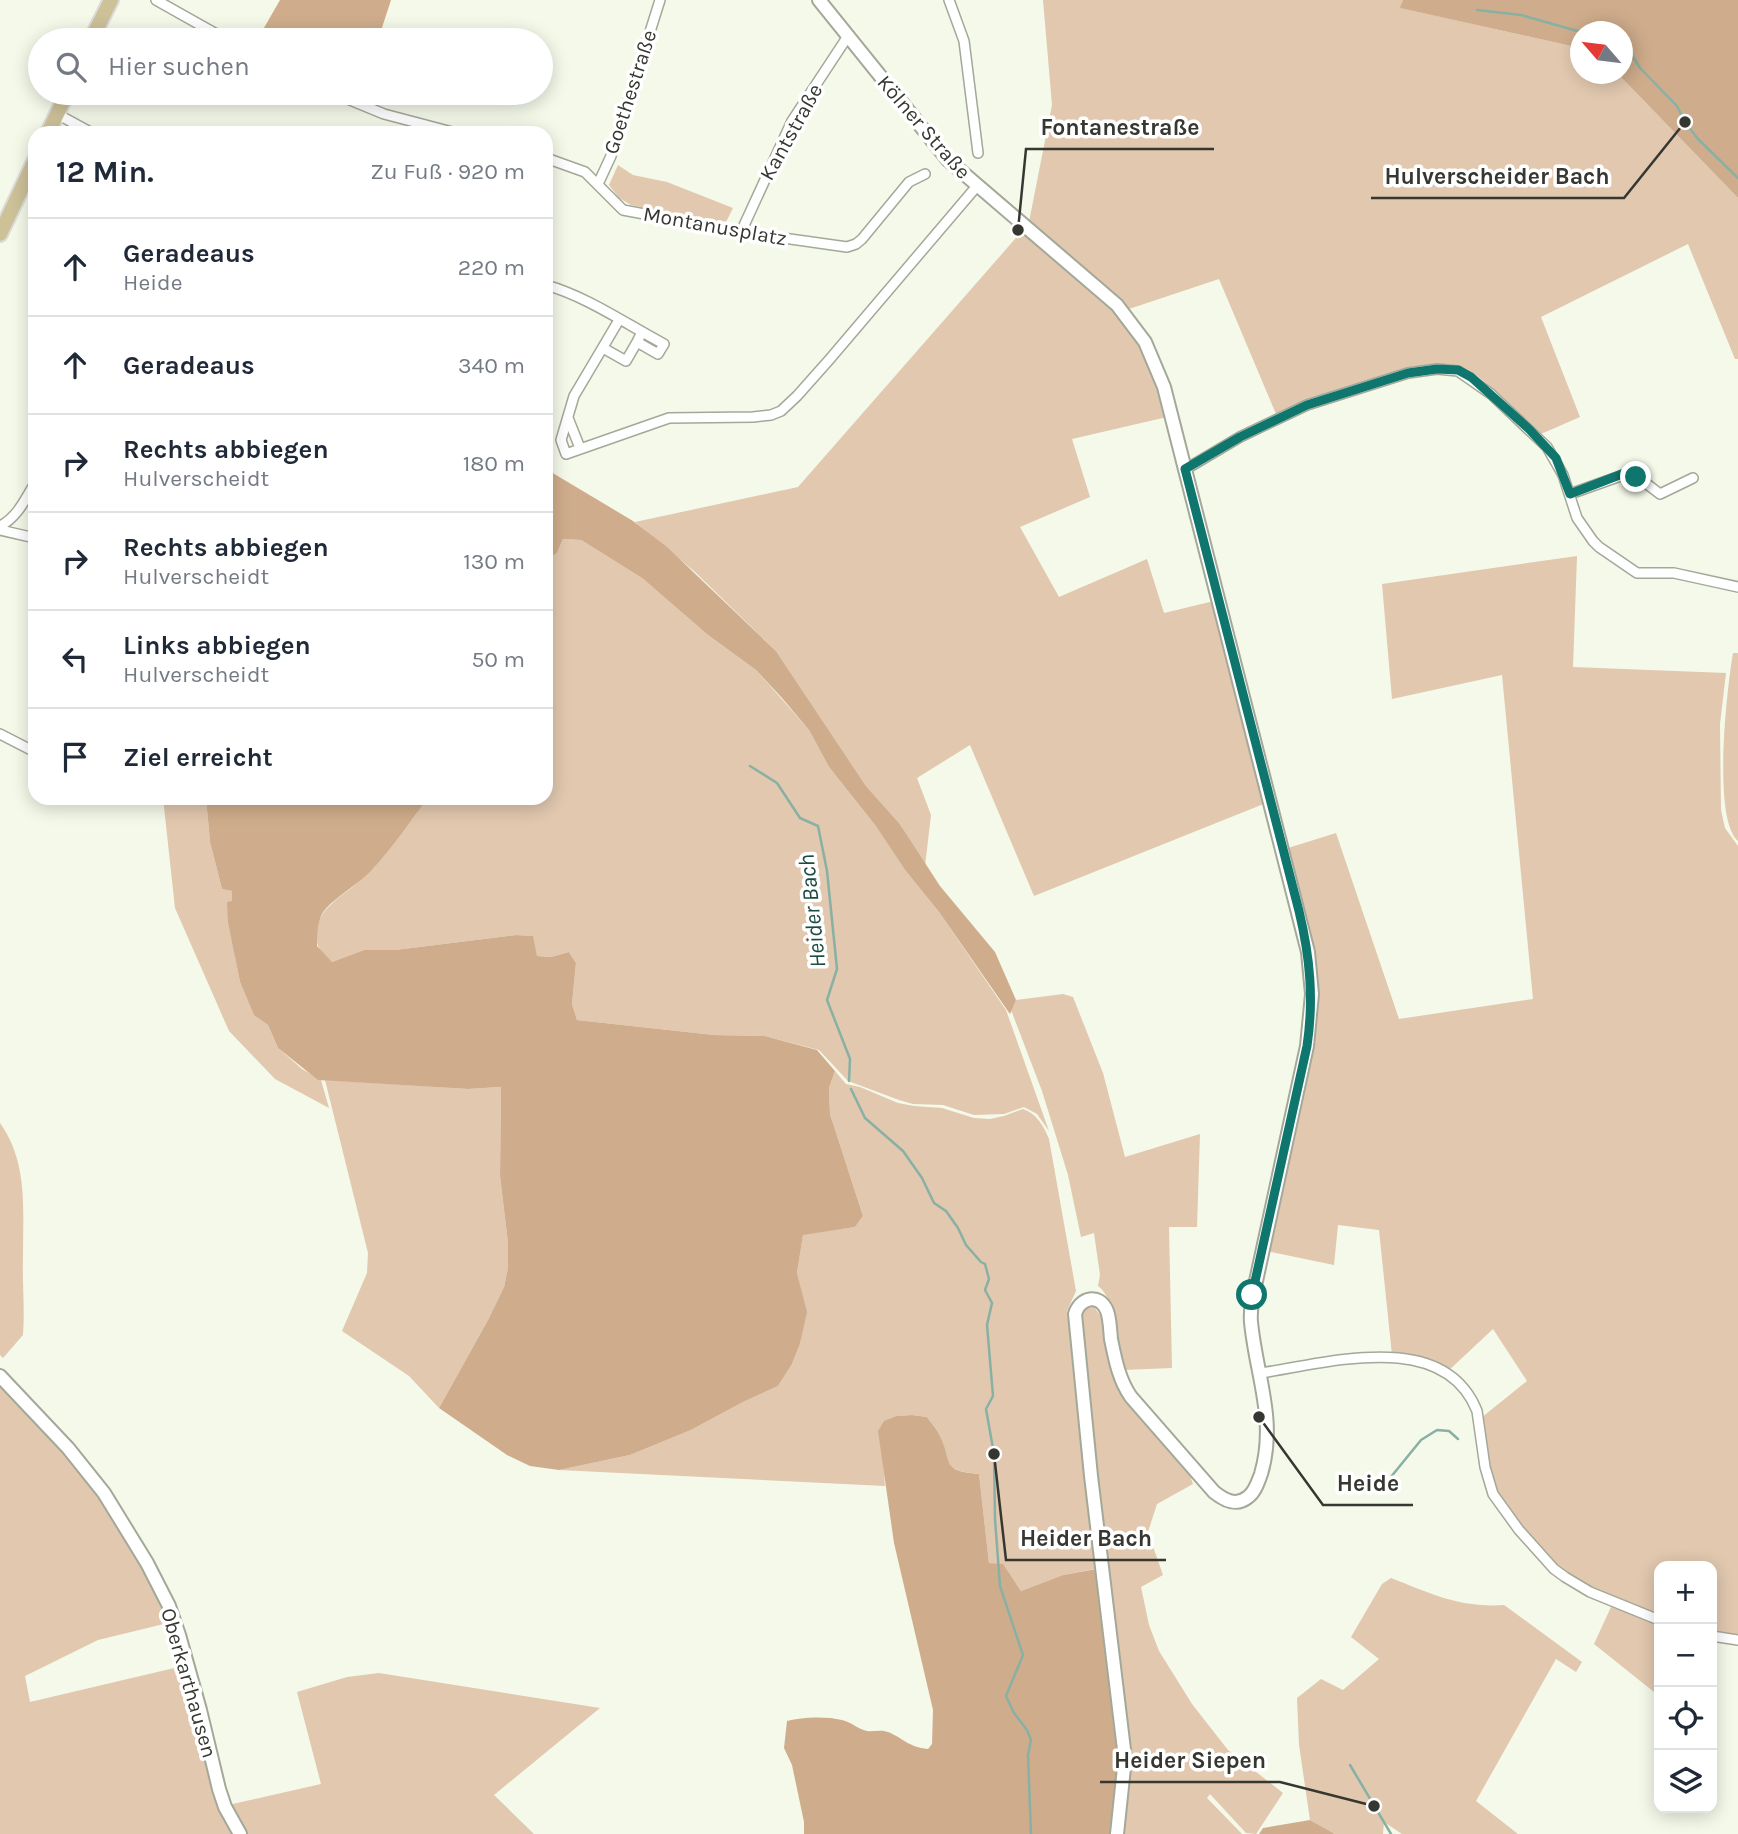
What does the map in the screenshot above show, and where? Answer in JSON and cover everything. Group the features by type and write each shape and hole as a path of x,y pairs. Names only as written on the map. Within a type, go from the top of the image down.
{"main road":[{"path":"97,28 111,0"},
{"name":"Kölner Straße","path":"819,0 948,160 1117,305 1145,342 1164,387 1299,911 1310,965 1311,1008 1307,1046 1252,1295 1251,1324 1268,1424 1259,1481 1252,1493 1241,1502 1227,1501 1214,1492 1140,1409 1121,1380 1105,1307 1094,1299 1084,1300 1076,1310 1075,1323 1098,1542 1125,1758 1118,1834"},
{"path":"51,126 61,105"},
{"path":"0,234 28,175"},
{"name":"Oberkarthausen","path":"0,1376 68,1448 104,1493 169,1606 201,1710 219,1790 240,1834"}],"street":[{"path":"156,0 206,28"},
{"name":"Goethestraße","path":"598,184 611,156 660,0"},
{"path":"949,0 964,41 978,153"},
{"name":"Kantstraße","path":"741,232 792,121 848,36"},
{"path":"362,105 429,126"},
{"path":"57,114 79,126"},
{"name":"Montanusplatz","path":"553,160 579,168 623,210 741,232 842,246 856,244 909,182 925,174"},
{"path":"619,320 574,396 561,440 566,454 668,418 753,417 781,411 830,359 976,186"},
{"path":"553,288 575,296 664,344 658,354 637,342"},
{"path":"603,348 626,361 642,332"},
{"path":"1185,469 1240,437 1307,405 1408,373 1437,369 1458,370 1471,377 1529,429 1556,458 1577,518 1593,541 1633,572 1674,573 1738,587"},
{"path":"568,418 580,449"},
{"path":"1570,494 1622,474 1632,474 1660,494 1693,478"},
{"path":"0,528 14,515 28,494"},
{"path":"0,528 28,536"},
{"path":"0,734 28,748"},
{"path":"1261,1373 1392,1356 1429,1365 1450,1376 1459,1382 1474,1403 1485,1467 1493,1494 1519,1530 1564,1577 1590,1592 1654,1618"},
{"path":"1717,1637 1738,1640"}],"shaded area":[{"path":"280,0 391,0 382,28 264,28"},
{"path":"1043,0 1403,0 1401,8 1570,46 1570,84 1628,84 1738,198 1738,359 1735,359 1688,244 1541,317 1580,417 1541,434 1478,377 1458,366 1420,367 1395,373 1276,414 1219,279 1129,309 1029,222 1052,105"},
{"path":"1403,0 1738,0 1738,198 1628,84 1633,84 1633,21 1570,21 1570,46 1400,8"},
{"path":"618,165 633,175 667,182 733,208 725,224 631,205 619,198 609,185"},
{"path":"1022,231 1090,288 1121,319 1145,356 1167,417 1072,439 1090,497 1020,527 1059,597 1147,559 1164,613 1214,601 1266,803 1034,896 970,745 917,778 931,815 925,866 899,823 866,786 776,651 695,572 635,522 798,487"},
{"path":"553,473 633,521 667,547 776,651 866,786 899,823 940,886 995,952 1016,1000 1010,1014 939,912 829,767 809,730 756,670 708,635 642,578 581,540 563,539 553,556"},
{"path":"563,539 581,540 642,578 708,635 756,670 809,730 829,767 939,912 1006,1010 1049,1131 1037,1114 1024,1107 1004,1114 974,1115 943,1105 913,1104 899,1100 848,1081 819,1050 765,1036 714,1035 577,1020 572,1004 576,963 569,952 551,957 537,956 532,936 516,935 395,950 364,950 332,962 326,957 316,941 322,915 379,863 423,805 553,805 553,556"},
{"path":"1577,556 1573,667 1726,673 1720,724 1721,810 1725,828 1738,846 1738,1638 1717,1634 1717,1561 1654,1561 1654,1616 1592,1590 1555,1567 1495,1494 1487,1466 1481,1418 1527,1381 1493,1329 1447,1372 1392,1355 1379,1230 1338,1225 1334,1265 1266,1251 1306,1074 1312,950 1288,848 1336,833 1399,1019 1533,999 1502,675 1392,699 1382,584"},
{"path":"1733,653 1738,653 1738,841 1730,828 1723,781 1725,722"},
{"path":"164,805 207,805 210,842 222,889 232,891 235,956 240,982 254,1014 268,1025 278,1048 302,1069 321,1080 329,1108 275,1079 229,1031 175,908"},
{"path":"207,805 423,805 371,871 331,903 322,914 317,946 332,962 364,950 395,950 516,935 533,936 537,956 551,957 569,952 576,963 572,1004 577,1020 714,1035 765,1036 817,1050 835,1071 829,1088 830,1114 863,1216 855,1227 803,1235 797,1273 807,1312 800,1344 792,1364 778,1386 691,1430 630,1455 559,1470 530,1466 507,1455 439,1408 488,1320 504,1287 508,1268 508,1243 500,1176 501,1087 468,1089 318,1080 278,1048 268,1025 254,1015 240,982 228,922 227,902 232,901 232,891 222,889 210,842"},
{"path":"1063,994 1073,997 1103,1073 1125,1157 1200,1134 1197,1227 1169,1227 1172,1368 1123,1370 1113,1312 1104,1292 1098,1286 1100,1275 1094,1233 1081,1237 1068,1175 1042,1091 1011,1010 1016,1000"},
{"path":"835,1071 846,1084 898,1103 942,1108 974,1118 990,1119 1023,1109 1036,1117 1044,1129 1049,1139 1076,1291 1067,1311 1100,1568 1063,1575 1021,1591 1003,1565 989,1563 979,1474 952,1467 939,1433 927,1417 897,1416 883,1460 885,1486 559,1470 630,1455 691,1430 778,1386 792,1364 800,1344 806,1312 797,1273 803,1234 855,1227 863,1216 830,1114 829,1088"},
{"path":"325,1080 468,1089 501,1087 500,1176 508,1243 508,1268 504,1287 488,1320 439,1408 409,1376 342,1331 367,1273 368,1253"},
{"path":"0,1123 9,1138 20,1170 23,1220 23,1335 3,1358 0,1355"},
{"path":"1094,1307 1102,1318 1113,1368 1189,1472 1193,1484 1157,1504 1148,1532 1163,1575 1141,1587 1149,1625 1159,1651 1192,1704 1228,1750 1283,1793 1256,1834 1246,1833 1210,1794 1207,1798 1242,1834 1118,1834 1089,1392 1080,1324 1085,1308"},
{"path":"0,1379 67,1450 129,1535 172,1622 98,1640 25,1676 30,1702 187,1665 223,1796 241,1834 0,1834"},
{"path":"897,1416 927,1417 939,1433 949,1463 953,1467 966,1473 979,1474 989,1563 1003,1564 1021,1591 1063,1575 1102,1568 1125,1758 1117,1834 804,1834 792,1765 784,1748 787,1721 836,1719 867,1731 888,1732 921,1748 928,1749 932,1744 933,1710 894,1543 878,1431 884,1421"},
{"path":"1391,1578 1460,1602 1504,1605 1582,1662 1576,1672 1556,1659 1476,1801 1518,1834 1402,1834 1384,1822 1383,1834 1335,1834 1310,1820 1299,1745 1297,1698 1321,1679 1343,1690 1379,1659 1351,1637 1382,1584"},
{"path":"1611,1607 1654,1620 1654,1692 1594,1644"},
{"path":"379,1673 600,1708 494,1795 534,1834 245,1834 228,1805 321,1784 297,1692 347,1677"},
{"path":"1310,1820 1335,1834 1259,1834 1263,1828"}],"waterway":[{"path":"1477,10 1521,15 1570,29"},
{"path":"1633,57 1640,68 1677,106 1698,139 1738,178"},
{"name":"Heider Bach","path":"750,766 777,783 800,818 818,826 827,871 837,969 827,1000 850,1059 849,1081"},
{"name":"Heider Bach","path":"851,1089 865,1118 903,1151 922,1178 934,1203 946,1211 966,1245 985,1264 989,1279 985,1290 992,1303 987,1325 993,1396 986,1409 994,1454 1000,1586 1023,1655 1006,1696 1031,1740 1028,1755 1031,1834"},
{"path":"1386,1483 1421,1440 1437,1430 1449,1431 1458,1439"},
{"path":"1350,1765 1391,1834"}],"place":[{"name":"Hulverscheider Bach","path":"1685,122"},
{"name":"Fontanestraße","path":"1018,230"},
{"name":"Heide","path":"1259,1417"},
{"name":"Heider Bach","path":"994,1454"},
{"name":"Heider Siepen","path":"1374,1806"}],"route":[{"path":"1252,1295 1307,1046 1312,994 1310,965 1306,937 1185,469 1273,419 1307,405 1408,373 1437,369 1458,370 1471,377 1529,429 1556,458 1570,494 1622,474 1636,477"}]}
